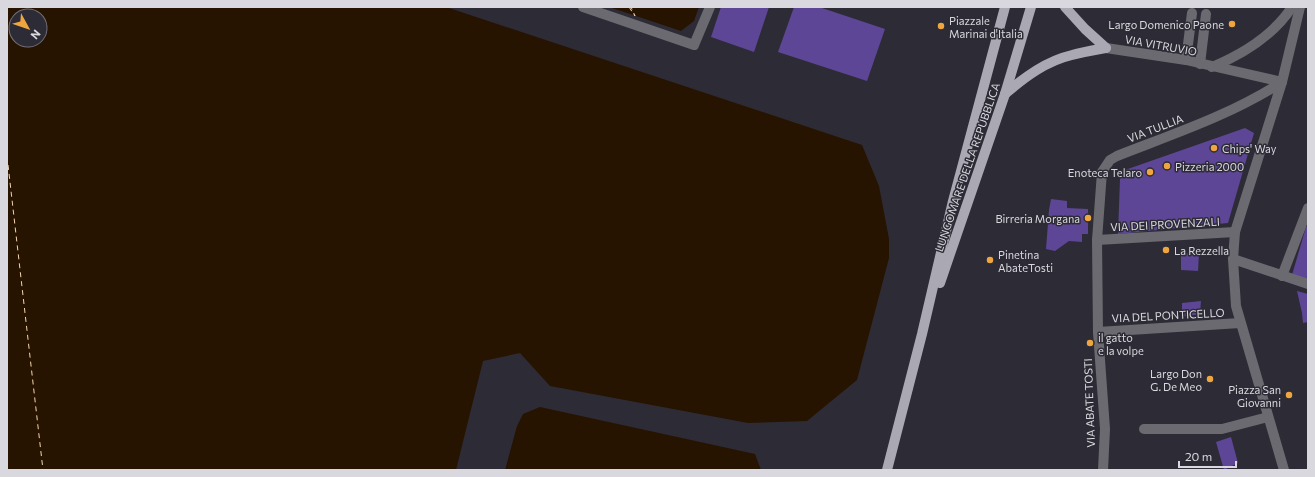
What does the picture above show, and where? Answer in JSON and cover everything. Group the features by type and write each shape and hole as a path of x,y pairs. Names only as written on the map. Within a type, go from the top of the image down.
{"main road":[{"name":"LUNGOMARE DELLA REPUBBLICA","path":"887,470 922,334 953,200 1005,7"},
{"name":"LUNGOMARE DELLA REPUBBLICA","path":"922,334 1005,94 1031,7"},
{"path":"1066,7 1085,29 1106,48"},
{"path":"1005,94 1026,77 1050,63 1073,55 1106,48"}],"street":[{"path":"583,7 635,20 694,45 710,7"},
{"path":"1212,67 1232,58 1261,40 1282,21 1292,7"},
{"path":"1284,470 1240,323 1236,306 1233,259 1235,232 1282,82 1300,7"},
{"path":"1186,60 1192,13"},
{"path":"1200,64 1206,14"},
{"name":"VIA VITRUVIO","path":"1106,48 1186,60 1282,82"},
{"name":"VIA TULLIA","path":"1097,240 1100,181 1102,172 1110,160 1233,110 1264,94 1282,82"},
{"path":"1282,276 1308,208"},
{"name":"VIA DEI PROVENZALI","path":"1097,240 1235,232"},
{"name":"VIA ABATE TOSTI","path":"1097,240 1098,332 1105,429 1103,470"},
{"path":"1233,259 1308,284"},
{"name":"VIA DEL PONTICELLO","path":"1098,332 1240,323"},
{"path":"1144,429 1222,429 1268,417"}],"shaded area":[{"path":"7,7 446,7 862,145 879,186 889,239 889,258 857,380 807,421 748,423 550,386 520,353 483,361 456,470 7,470"},
{"path":"609,7 699,7 694,21 681,31"},
{"path":"540,407 755,454 761,470 505,470 517,426 523,414"}],"building":[{"path":"721,7 769,7 754,52 711,37"},
{"path":"794,7 819,7 885,29 867,81 778,52"},
{"path":"1245,128 1254,133 1228,223 1118,234 1120,179 1125,170"},
{"path":"1051,199 1067,201 1067,208 1088,209 1088,234 1082,234 1082,242 1069,241 1055,251 1046,249"},
{"path":"1306,227 1308,227 1308,280 1292,275"},
{"path":"1181,253 1199,254 1198,271 1181,270"},
{"path":"1297,291 1308,294 1308,322 1303,323"},
{"path":"1201,301 1200,314 1182,317 1182,303"},
{"path":"1231,437 1238,463 1224,470 1216,442"}],"ferry route":[{"path":"629,7 635,16 631,7"},
{"path":"7,156 43,470"}],"place":[{"name":"Largo Domenico Paone","path":"1232,24"},
{"name":"Piazzale Marinai d'Italia","path":"941,26"},
{"name":"Chips' Way","path":"1214,148"},
{"name":"Pizzeria 2000","path":"1167,166"},
{"name":"Enoteca Telaro","path":"1150,172"},
{"name":"Birreria Morgana","path":"1088,218"},
{"name":"La Rezzella","path":"1166,250"},
{"name":"Pinetina AbateTosti","path":"990,260"},
{"name":"il gatto e la volpe","path":"1090,343"},
{"name":"Largo Don G. De Meo","path":"1210,379"},
{"name":"Piazza San Giovanni","path":"1289,395"}]}
